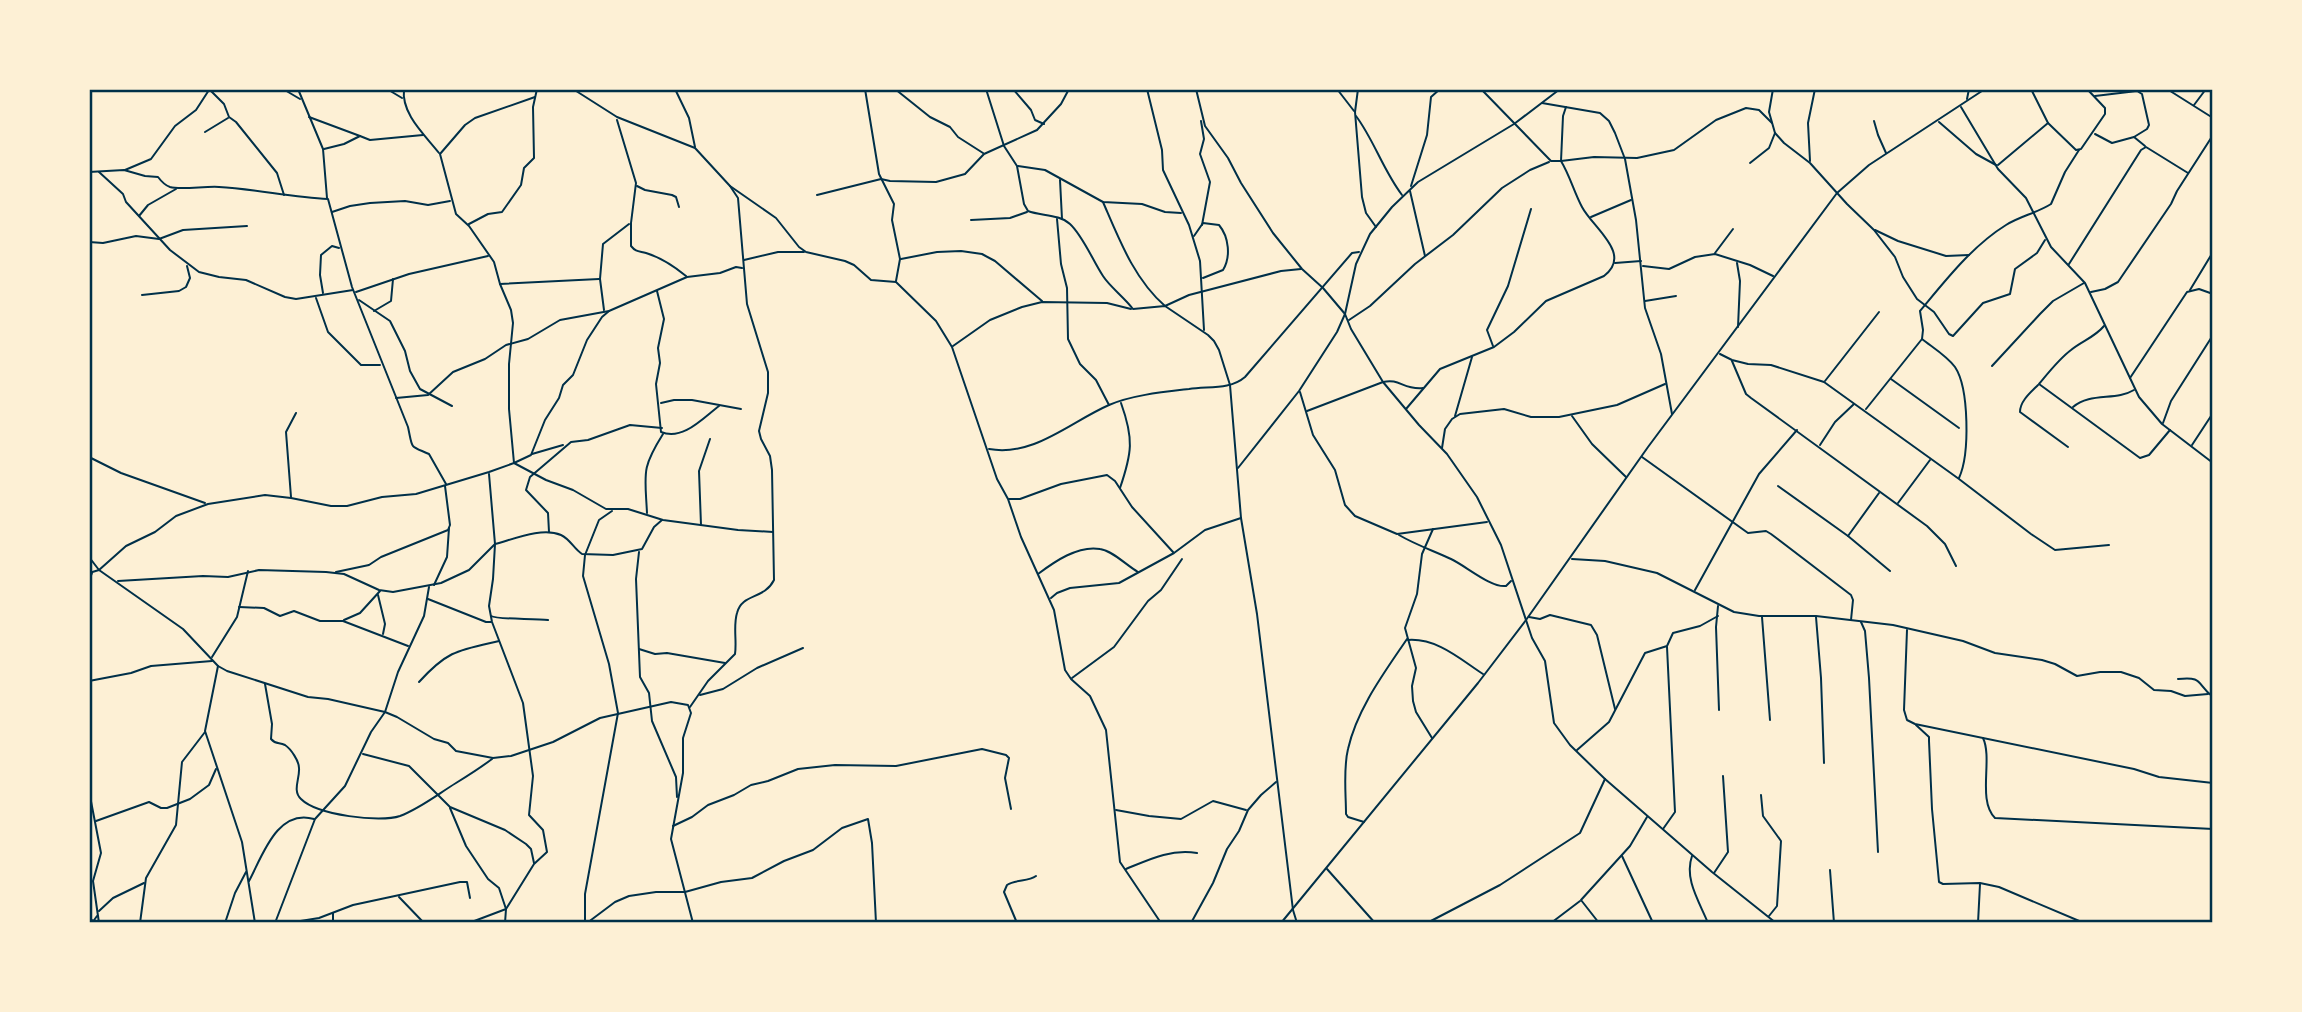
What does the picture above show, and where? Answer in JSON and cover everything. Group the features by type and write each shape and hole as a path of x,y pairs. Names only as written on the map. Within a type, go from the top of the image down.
{"street":[{"path":"124,170 151,159 175,126 196,110 209,89 224,104 229,117 238,124 276,173 284,196"},
{"path":"283,89 301,100"},
{"path":"275,923 315,819 345,786 371,732 385,712 393,684 424,616 431,586 447,557 449,528 447,494 439,468 429,454 415,450 412,446 408,427 354,291 331,213 323,149 298,89"},
{"path":"387,89 403,99 423,135 440,154 458,216 468,224 490,256 511,310 513,323 509,409 513,463"},
{"path":"403,99 404,89"},
{"path":"468,224 488,214 502,212 521,185 524,168 534,158 532,139 537,89"},
{"path":"573,89 617,117 695,148 730,187 776,218 793,242 806,252"},
{"path":"675,89 689,118 695,148"},
{"path":"865,89 881,179 893,201 892,217 900,259 896,282"},
{"path":"895,89 930,117 948,125 958,137 984,154"},
{"path":"986,89 1004,146 1017,166 1024,204 1028,211"},
{"path":"1013,89 1035,120 1044,124"},
{"path":"817,195 881,179 936,182 965,174 984,154 1018,137 1033,133 1044,124 1061,104 1068,91 1064,89"},
{"path":"1147,89 1162,150 1163,170 1194,237 1200,261 1204,332"},
{"path":"1194,237 1202,225 1210,185 1200,154 1204,139 1195,89"},
{"path":"1338,89 1365,128 1387,175 1402,196"},
{"path":"1358,89 1355,113 1363,207 1376,227"},
{"path":"1425,256 1410,189 1424,148 1432,97 1440,89"},
{"path":"1481,89 1550,161"},
{"path":"1238,468 1300,391 1337,332 1345,314 1361,252 1376,227 1402,196 1418,182 1514,124 1560,89"},
{"path":"1773,89 1769,108 1775,133 1810,163 1874,230 1895,257 1903,277 1917,299 1934,313 1949,334 1953,336 1983,303 2010,293 2015,269 2037,253 2045,240"},
{"path":"1810,163 1808,123 1815,89"},
{"path":"1967,100 1969,89"},
{"path":"1281,923 1526,620 1626,478 1837,193 1887,153 1985,89"},
{"path":"2031,89 2048,123 2079,150"},
{"path":"1865,411 1922,339 1923,330 1919,315 1925,306 1969,255 1990,235 2054,201 2065,172 2105,114 2105,108 2087,89"},
{"path":"2167,89 2213,118"},
{"path":"2193,106 2206,89"},
{"path":"2094,96 2137,92 2142,94 2149,125 2134,136 2112,143 2094,133"},
{"path":"440,154 465,125 475,118 535,97"},
{"path":"1542,103 1566,106 1605,117 1612,127 1625,159 1642,266 1644,301 1661,354 1673,415"},
{"path":"1960,105 1997,166 2024,196 2045,240 2085,283 2134,389 2162,424 2213,463"},
{"path":"1406,409 1440,369 1494,347 1546,301 1610,272 1614,263 1614,249 1583,209 1561,161 1566,106"},
{"path":"1348,321 1370,306 1425,256 1453,235 1502,188 1530,170 1550,161 1594,157 1625,159 1678,148 1716,120 1746,108 1759,110 1772,124"},
{"path":"205,132 229,117"},
{"path":"309,117 370,140 423,135"},
{"path":"617,117 636,186 631,223 633,249 668,264 687,277"},
{"path":"1202,118 1267,223 1302,268 1345,314 1384,382 1442,449 1477,498 1501,545 1532,638 1545,661 1554,723 1605,779 1713,873 1776,923"},
{"path":"1874,121 1887,153"},
{"path":"1938,121 1976,154 1997,166"},
{"path":"1997,166 2048,123"},
{"path":"1750,163 1769,148 1775,133"},
{"path":"2090,292 2105,289 2118,282 2172,204 2213,135"},
{"path":"323,149 344,144 360,136"},
{"path":"2134,136 2146,147 2188,173"},
{"path":"2068,264 2135,158 2146,147"},
{"path":"1017,166 1045,170 1102,202 1142,204 1182,213"},
{"path":"89,172 124,170 158,177 166,186 177,188 236,188 284,196 328,199"},
{"path":"98,171 123,194 126,202 159,239 187,265 207,275 246,280 285,297 303,299 354,291 393,278 490,256"},
{"path":"1060,179 1062,219"},
{"path":"636,186 672,195 676,197 679,207"},
{"path":"694,923 672,848 672,827 683,773 683,738 691,713 690,707 708,681 734,656 738,608 743,601 766,592 774,580 772,470 770,456 760,431 768,393 768,372 747,304 740,207 730,187"},
{"path":"139,216 148,205 177,188"},
{"path":"1589,218 1632,199"},
{"path":"331,213 370,203 405,201 428,205 452,201"},
{"path":"1102,202 1140,279 1150,293 1165,306 1214,341 1230,386 1241,518 1258,618 1293,910 1297,923"},
{"path":"1494,347 1488,330 1507,286 1531,209"},
{"path":"971,220 1010,218 1028,211 1062,219 1072,226 1106,281 1122,294 1133,309"},
{"path":"1057,218 1061,264 1067,288 1071,345 1080,364 1096,380 1109,405"},
{"path":"605,312 600,279 603,244 631,223"},
{"path":"1202,225 1208,223 1221,226 1228,250 1228,263 1223,270 1202,278"},
{"path":"89,242 103,243 136,236 159,239 183,230 247,226"},
{"path":"1715,254 1718,246 1733,229"},
{"path":"1874,230 1898,242 1946,256 1969,255"},
{"path":"323,294 321,255 332,246 340,248"},
{"path":"743,260 778,252 806,252 845,261 871,280 896,282 936,321 952,347 998,480 1056,615 1065,670 1090,696 1106,730 1118,855 1125,870 1161,923"},
{"path":"900,259 937,252 982,254 995,261 1042,302"},
{"path":"988,449 1022,449 1120,402 1189,389 1234,385 1245,377 1352,253 1361,252"},
{"path":"2129,379 2213,252"},
{"path":"1642,266 1669,269 1695,257 1715,254 1750,265 1774,277"},
{"path":"1614,263 1641,261"},
{"path":"1737,262 1740,281 1738,328"},
{"path":"142,295 179,291 186,287 190,278 187,265"},
{"path":"396,398 428,395 453,372 485,359 506,345 528,339 560,320 609,311 687,277 743,268"},
{"path":"952,347 990,320 1042,302 1107,303 1133,309 1165,306 1203,291 1302,268"},
{"path":"374,312 391,301 393,278"},
{"path":"500,284 600,279"},
{"path":"1992,366 2046,307 2085,283"},
{"path":"2189,291 2199,289 2213,294"},
{"path":"647,514 645,469 648,457 663,434 656,384 660,363 658,348 664,319 657,290"},
{"path":"1644,301 1676,296"},
{"path":"316,297 328,332 335,341 360,365 382,365"},
{"path":"359,300 390,321 419,389 452,406"},
{"path":"531,455 545,420 559,398 562,385 573,375 587,340 609,311"},
{"path":"1824,382 1879,312"},
{"path":"2068,447 2020,412 2020,408 2026,397 2062,358 2105,325"},
{"path":"2162,424 2171,401 2213,335"},
{"path":"1922,339 1957,369 1964,395 1967,433 1958,479"},
{"path":"1719,353 1732,360 1771,365 1824,382 2055,550 2109,545"},
{"path":"1442,449 1445,429 1455,416 1472,356"},
{"path":"1732,360 1746,394 1927,526 1945,544 1956,566"},
{"path":"1890,379 1959,428"},
{"path":"1306,411 1384,382 1395,381 1412,389 1423,388"},
{"path":"1455,416 1499,409 1531,417 1572,415 1617,405 1667,383"},
{"path":"2039,384 2140,458 2149,455 2170,430"},
{"path":"2073,408 2075,404 2089,399 2127,394 2134,389"},
{"path":"1300,391 1313,435 1335,470 1345,505 1352,513 1451,559 1498,586 1506,586 1511,580"},
{"path":"660,403 692,400 741,409"},
{"path":"1120,402 1129,429 1131,455 1120,488"},
{"path":"1819,446 1835,422 1854,403"},
{"path":"663,434 695,426 719,406"},
{"path":"291,498 286,432 296,413"},
{"path":"2191,446 2213,413"},
{"path":"1572,415 1592,444 1626,478"},
{"path":"89,581 91,573 99,570 126,546 155,532 185,511 208,504 262,495 339,507 382,497 409,495 489,472 566,444 606,435 630,425 662,428"},
{"path":"1694,591 1759,474 1797,430"},
{"path":"702,526 699,471 710,439"},
{"path":"549,533 548,513 526,490 529,479 566,444"},
{"path":"89,457 121,473 208,504"},
{"path":"1642,457 1748,533 1766,531 1771,534 1851,595 1851,620"},
{"path":"1897,504 1931,459"},
{"path":"513,463 549,482 573,490 603,508 628,509 663,520 702,526 773,533"},
{"path":"469,923 506,909 547,848 544,830 529,815 533,776 521,696 491,616 489,600 495,544 489,472"},
{"path":"1008,499 1020,499 1061,484 1102,475 1112,478 1132,507 1174,553"},
{"path":"1778,486 1848,536 1891,571"},
{"path":"1848,536 1880,492"},
{"path":"586,923 585,894 618,713 609,664 583,580 585,555 598,520 613,510"},
{"path":"1050,599 1066,589 1113,585 1174,553 1205,530 1241,518"},
{"path":"335,572 380,590 393,592 431,586 469,570 495,544 520,537 549,533 562,536 585,555 594,553 610,556 640,551 654,527 663,520"},
{"path":"1397,534 1489,522"},
{"path":"117,581 228,577 248,571 335,572 369,565 381,557 449,528"},
{"path":"1432,739 1416,712 1413,701 1412,686 1416,668 1405,625 1417,594 1420,558 1433,529"},
{"path":"1038,573 1079,551 1098,548 1139,572"},
{"path":"640,551 636,579 640,677 649,693 652,721 659,732 676,777 678,800"},
{"path":"89,557 99,570 183,629 218,666 227,671 308,697 385,712 434,739 449,743 456,751 493,758 511,756 566,736 595,719 651,705 678,702 690,707"},
{"path":"1071,679 1114,647 1144,607 1161,590 1182,559"},
{"path":"1570,559 1605,561 1662,575 1734,612 1762,617 1816,615 1893,625 1963,641 1995,653 2042,660 2077,676 2121,672 2139,678 2154,690 2171,691 2185,696 2208,694"},
{"path":"212,659 237,617 248,571"},
{"path":"343,621 360,613 380,590"},
{"path":"378,593 385,624 382,635"},
{"path":"428,599 492,622"},
{"path":"1718,604 1719,710"},
{"path":"239,607 264,608 280,616 294,611 320,621 343,621 409,646"},
{"path":"1528,617 1540,619 1550,615 1591,625 1597,635 1615,710"},
{"path":"1816,615 1824,762"},
{"path":"491,616 497,619 514,617 548,620"},
{"path":"1662,830 1675,812 1667,646 1673,633 1700,626 1718,616"},
{"path":"1762,617 1770,720"},
{"path":"1860,622 1866,631 1878,852"},
{"path":"1907,629 1904,710 1907,720 1915,724 2159,777 2213,783"},
{"path":"1407,639 1424,640 1436,645 1484,675"},
{"path":"1364,822 1346,814 1348,750 1365,708 1407,639"},
{"path":"419,682 447,655 499,641"},
{"path":"1576,750 1609,722 1645,653 1667,646"},
{"path":"699,695 723,690 760,667 803,648"},
{"path":"639,649 654,654 667,653 726,663"},
{"path":"89,681 151,666 212,659"},
{"path":"140,923 145,883 175,827 182,762 205,731 218,666"},
{"path":"2178,679 2199,679 2208,694 2213,697"},
{"path":"265,684 272,724 271,739 275,743 285,745 297,760 299,768 296,788 301,799 321,811 345,817 394,817 439,795 474,774 493,758"},
{"path":"1915,724 1929,737 1931,809 1939,882 1980,883 1999,887 2084,923"},
{"path":"205,731 240,836 254,923"},
{"path":"1982,738 1986,744 1985,772 1989,810 1995,818 2213,829"},
{"path":"672,827 751,785 798,769 827,765 896,766 982,749 1009,758 1005,778 1011,809"},
{"path":"363,753 406,765 450,807 465,844 488,879 500,890 506,909 505,923"},
{"path":"96,821 149,802 161,808 177,805 205,790 217,767"},
{"path":"1713,873 1728,852 1723,776"},
{"path":"1427,923 1500,885 1580,833 1605,779"},
{"path":"1191,923 1248,810 1278,781"},
{"path":"89,791 101,853 93,881 98,913"},
{"path":"1761,795 1763,816 1782,841 1777,906 1769,917"},
{"path":"1115,810 1181,818 1213,801 1248,810"},
{"path":"450,807 505,831 526,844 531,849 534,864"},
{"path":"1551,923 1581,900 1622,855 1647,816"},
{"path":"248,882 267,844 281,826 306,817 315,819"},
{"path":"586,923 623,898 650,893 685,892 721,882 752,878 784,861 813,850 842,828 868,819 872,843 876,923"},
{"path":"1125,870 1169,852 1181,850 1197,853"},
{"path":"1622,855 1653,923"},
{"path":"1693,855 1689,871 1696,898 1708,923"},
{"path":"1327,868 1375,923"},
{"path":"225,923 234,895 247,870"},
{"path":"1830,870 1834,923"},
{"path":"1017,923 1004,892 1007,885 1014,880 1036,876"},
{"path":"288,923 319,918 353,905 466,881 470,898"},
{"path":"89,918 95,922 98,913 113,898 145,883"},
{"path":"1978,923 1980,883"},
{"path":"398,897 424,923"},
{"path":"1581,900 1599,923"},
{"path":"333,912 333,923"}]}
